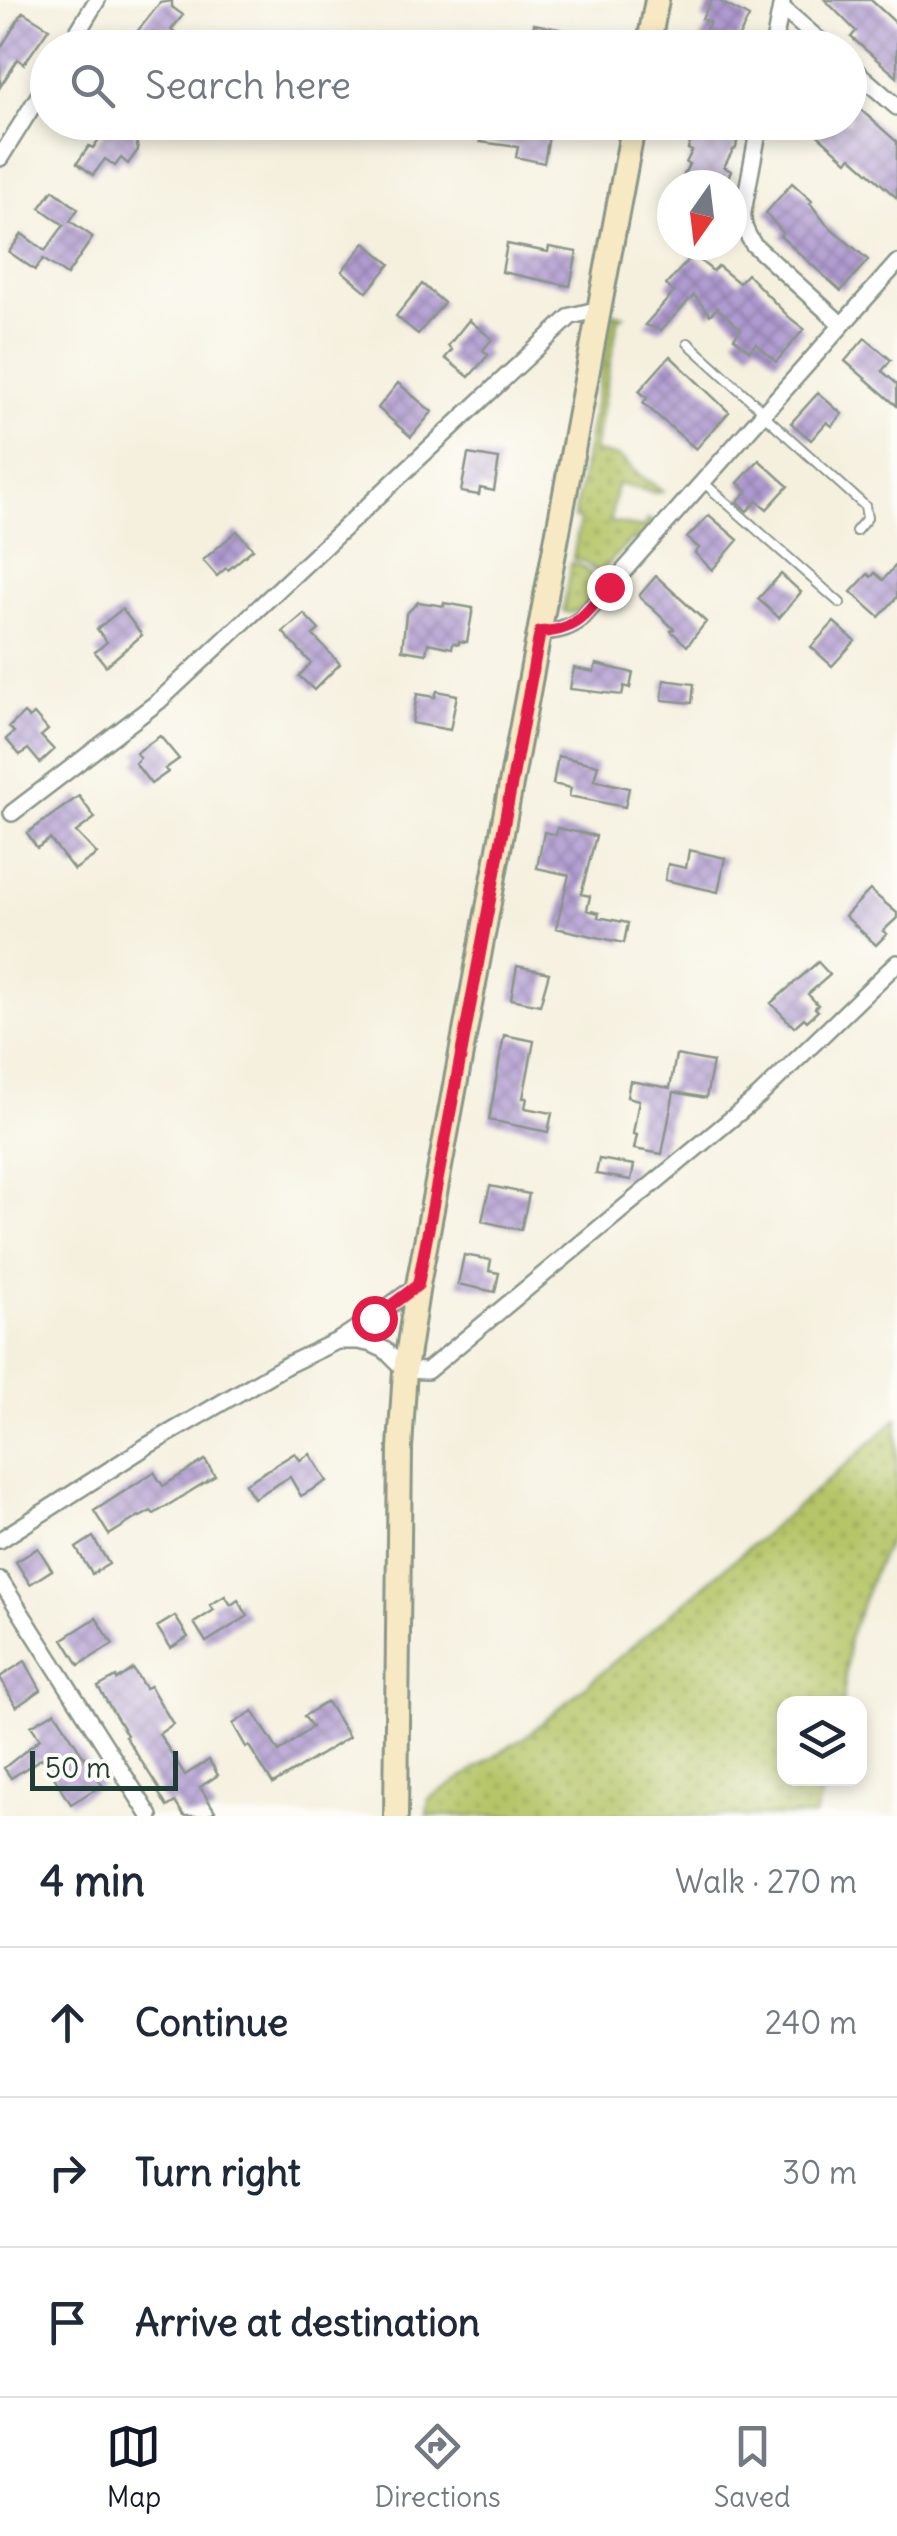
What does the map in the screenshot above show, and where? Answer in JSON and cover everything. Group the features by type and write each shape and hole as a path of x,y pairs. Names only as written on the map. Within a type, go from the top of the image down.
{"street":[{"path":"78,30 96,0"},
{"path":"651,30 657,0"},
{"path":"777,30 782,3"},
{"path":"782,3 810,30"},
{"path":"867,81 897,107"},
{"path":"0,158 30,109"},
{"path":"396,1816 400,1448 405,1370 631,140"},
{"path":"757,140 743,212 746,233 753,244 841,324"},
{"path":"540,632 556,632 580,619 897,262"},
{"path":"12,813 160,702 571,316 600,309"},
{"path":"336,1341 372,1344 385,1350 405,1370 427,1371 758,1096 897,963"},
{"path":"0,1540 148,1446 374,1318 418,1285"},
{"path":"0,1580 150,1816"}],"lane":[{"path":"688,343 865,506 866,518 856,531"},
{"path":"703,482 840,604"}],"green space":[{"path":"612,313 624,315 618,320 594,452 620,457 663,491 617,484 610,522 644,528 648,520 657,523 639,544 632,539 599,574 583,561 573,559 580,519 574,518"},
{"path":"571,563 580,565 602,584 585,605 569,613 563,611"},
{"path":"897,1418 897,1525 849,1638 844,1696 777,1696 777,1786 825,1786 814,1816 427,1816 429,1799 529,1734"}],"building":[{"path":"712,0 749,17 742,30 706,30 710,22 702,19"},
{"path":"825,0 871,0 897,24 897,77 867,51 867,30 855,30"},
{"path":"172,1 172,7 183,15 171,30 138,30 160,3"},
{"path":"23,12 49,28 30,30 30,55 24,64 18,59 0,87 0,49"},
{"path":"534,24 564,30 533,30"},
{"path":"867,115 897,142 897,198 851,157 847,161 823,140 867,140"},
{"path":"99,140 136,140 138,150 128,164 121,158 115,166 105,159 93,175 77,163 89,146 93,148"},
{"path":"548,140 544,163 516,157 518,147 480,142"},
{"path":"691,140 737,140 724,167 729,170 686,170 692,151 688,149"},
{"path":"792,183 812,201 826,224 868,260 841,291 780,236 783,233 766,213"},
{"path":"53,190 78,209 70,221 93,237 67,275 43,259 35,270 9,252 22,234 45,251 64,225 40,208"},
{"path":"365,243 390,264 367,292 342,271"},
{"path":"507,244 548,252 549,247 577,252 570,286 502,272"},
{"path":"688,260 699,260 713,271 718,266 739,283 747,274 804,329 776,362 756,343 750,351 734,338 741,329 717,308 710,315 694,295 661,330 645,325 674,292 666,285"},
{"path":"422,284 444,303 418,334 396,316"},
{"path":"469,320 492,339 483,350 488,355 469,377 445,358 452,350 448,346"},
{"path":"865,338 891,360 882,371 897,384 897,406 845,361"},
{"path":"670,356 729,412 696,449 643,403 647,398 639,391"},
{"path":"398,383 432,412 411,437 378,408"},
{"path":"818,393 842,414 832,426 827,422 811,440 791,423"},
{"path":"468,454 499,459 494,491 480,488 479,495 461,492"},
{"path":"759,460 788,486 767,509 757,501 747,511 737,502 747,491 738,483"},
{"path":"709,515 738,540 712,570 695,553 699,548 687,538"},
{"path":"237,531 253,549 217,576 203,560"},
{"path":"897,564 897,597 879,617 851,592 868,574 871,577 875,573 883,580"},
{"path":"781,574 801,592 779,618 758,599"},
{"path":"656,576 706,622 687,646 639,596"},
{"path":"418,602 473,608 467,642 453,643 452,648 428,643 426,654 402,650 406,614"},
{"path":"122,609 142,635 106,666 95,652 107,642 97,629"},
{"path":"304,614 319,630 313,635 340,664 314,690 299,676 311,663 283,632"},
{"path":"834,622 855,641 832,666 811,647"},
{"path":"596,664 633,673 630,688 624,686 622,695 570,689 574,668 594,672"},
{"path":"664,680 694,684 692,703 662,700"},
{"path":"437,691 457,695 450,730 412,723 417,694 435,697"},
{"path":"24,713 29,718 34,714 48,730 41,736 54,750 40,763 28,749 20,755 6,739 14,732 9,727"},
{"path":"160,736 179,759 151,784 135,763 140,758 136,753"},
{"path":"558,756 598,765 594,780 629,788 625,807 569,796 571,788 553,784"},
{"path":"79,796 95,818 76,832 97,854 74,870 50,839 37,848 27,833"},
{"path":"557,828 596,836 581,894 590,896 587,910 599,913 598,917 628,923 624,943 556,928 569,875 537,868 544,832 556,835"},
{"path":"689,850 725,858 718,892 665,880 668,864 686,868"},
{"path":"870,890 897,913 897,918 883,931 887,934 876,945 845,916"},
{"path":"818,962 830,975 808,994 818,1005 818,1011 794,1027 771,1003"},
{"path":"517,966 549,973 540,1005 511,999"},
{"path":"504,1035 534,1041 523,1098 527,1098 525,1108 552,1113 548,1132 489,1120"},
{"path":"676,1055 713,1062 706,1098 674,1092 662,1154 634,1149 639,1100 627,1097 630,1081 670,1088"},
{"path":"599,1159 634,1165 631,1180 596,1174"},
{"path":"490,1186 529,1194 521,1230 482,1221"},
{"path":"464,1255 491,1260 489,1271 499,1273 495,1292 458,1284"},
{"path":"295,1453 300,1460 310,1454 327,1481 301,1496 290,1477 254,1498 245,1484"},
{"path":"205,1460 215,1476 154,1514 151,1511 139,1516 109,1535 94,1511 154,1472 163,1486"},
{"path":"93,1537 109,1564 92,1574 76,1548"},
{"path":"38,1548 52,1570 30,1584 16,1562"},
{"path":"225,1596 231,1605 238,1600 248,1616 206,1642 194,1623 214,1610 210,1605"},
{"path":"175,1616 188,1637 171,1648 157,1627"},
{"path":"96,1618 113,1644 79,1665 63,1639"},
{"path":"25,1661 41,1690 16,1707 0,1677"},
{"path":"133,1669 145,1688 150,1686 173,1724 159,1734 185,1775 209,1760 218,1775 200,1787 215,1811 207,1816 184,1816 175,1802 167,1807 98,1687"},
{"path":"327,1702 349,1737 273,1784 233,1724 253,1711 279,1752 312,1727 304,1716"},
{"path":"55,1712 102,1785 71,1804 42,1758 11,1778 4,1768 40,1739 31,1726"}],"route":[{"path":"374,1318 418,1285 540,632 572,626 609,587"}]}
